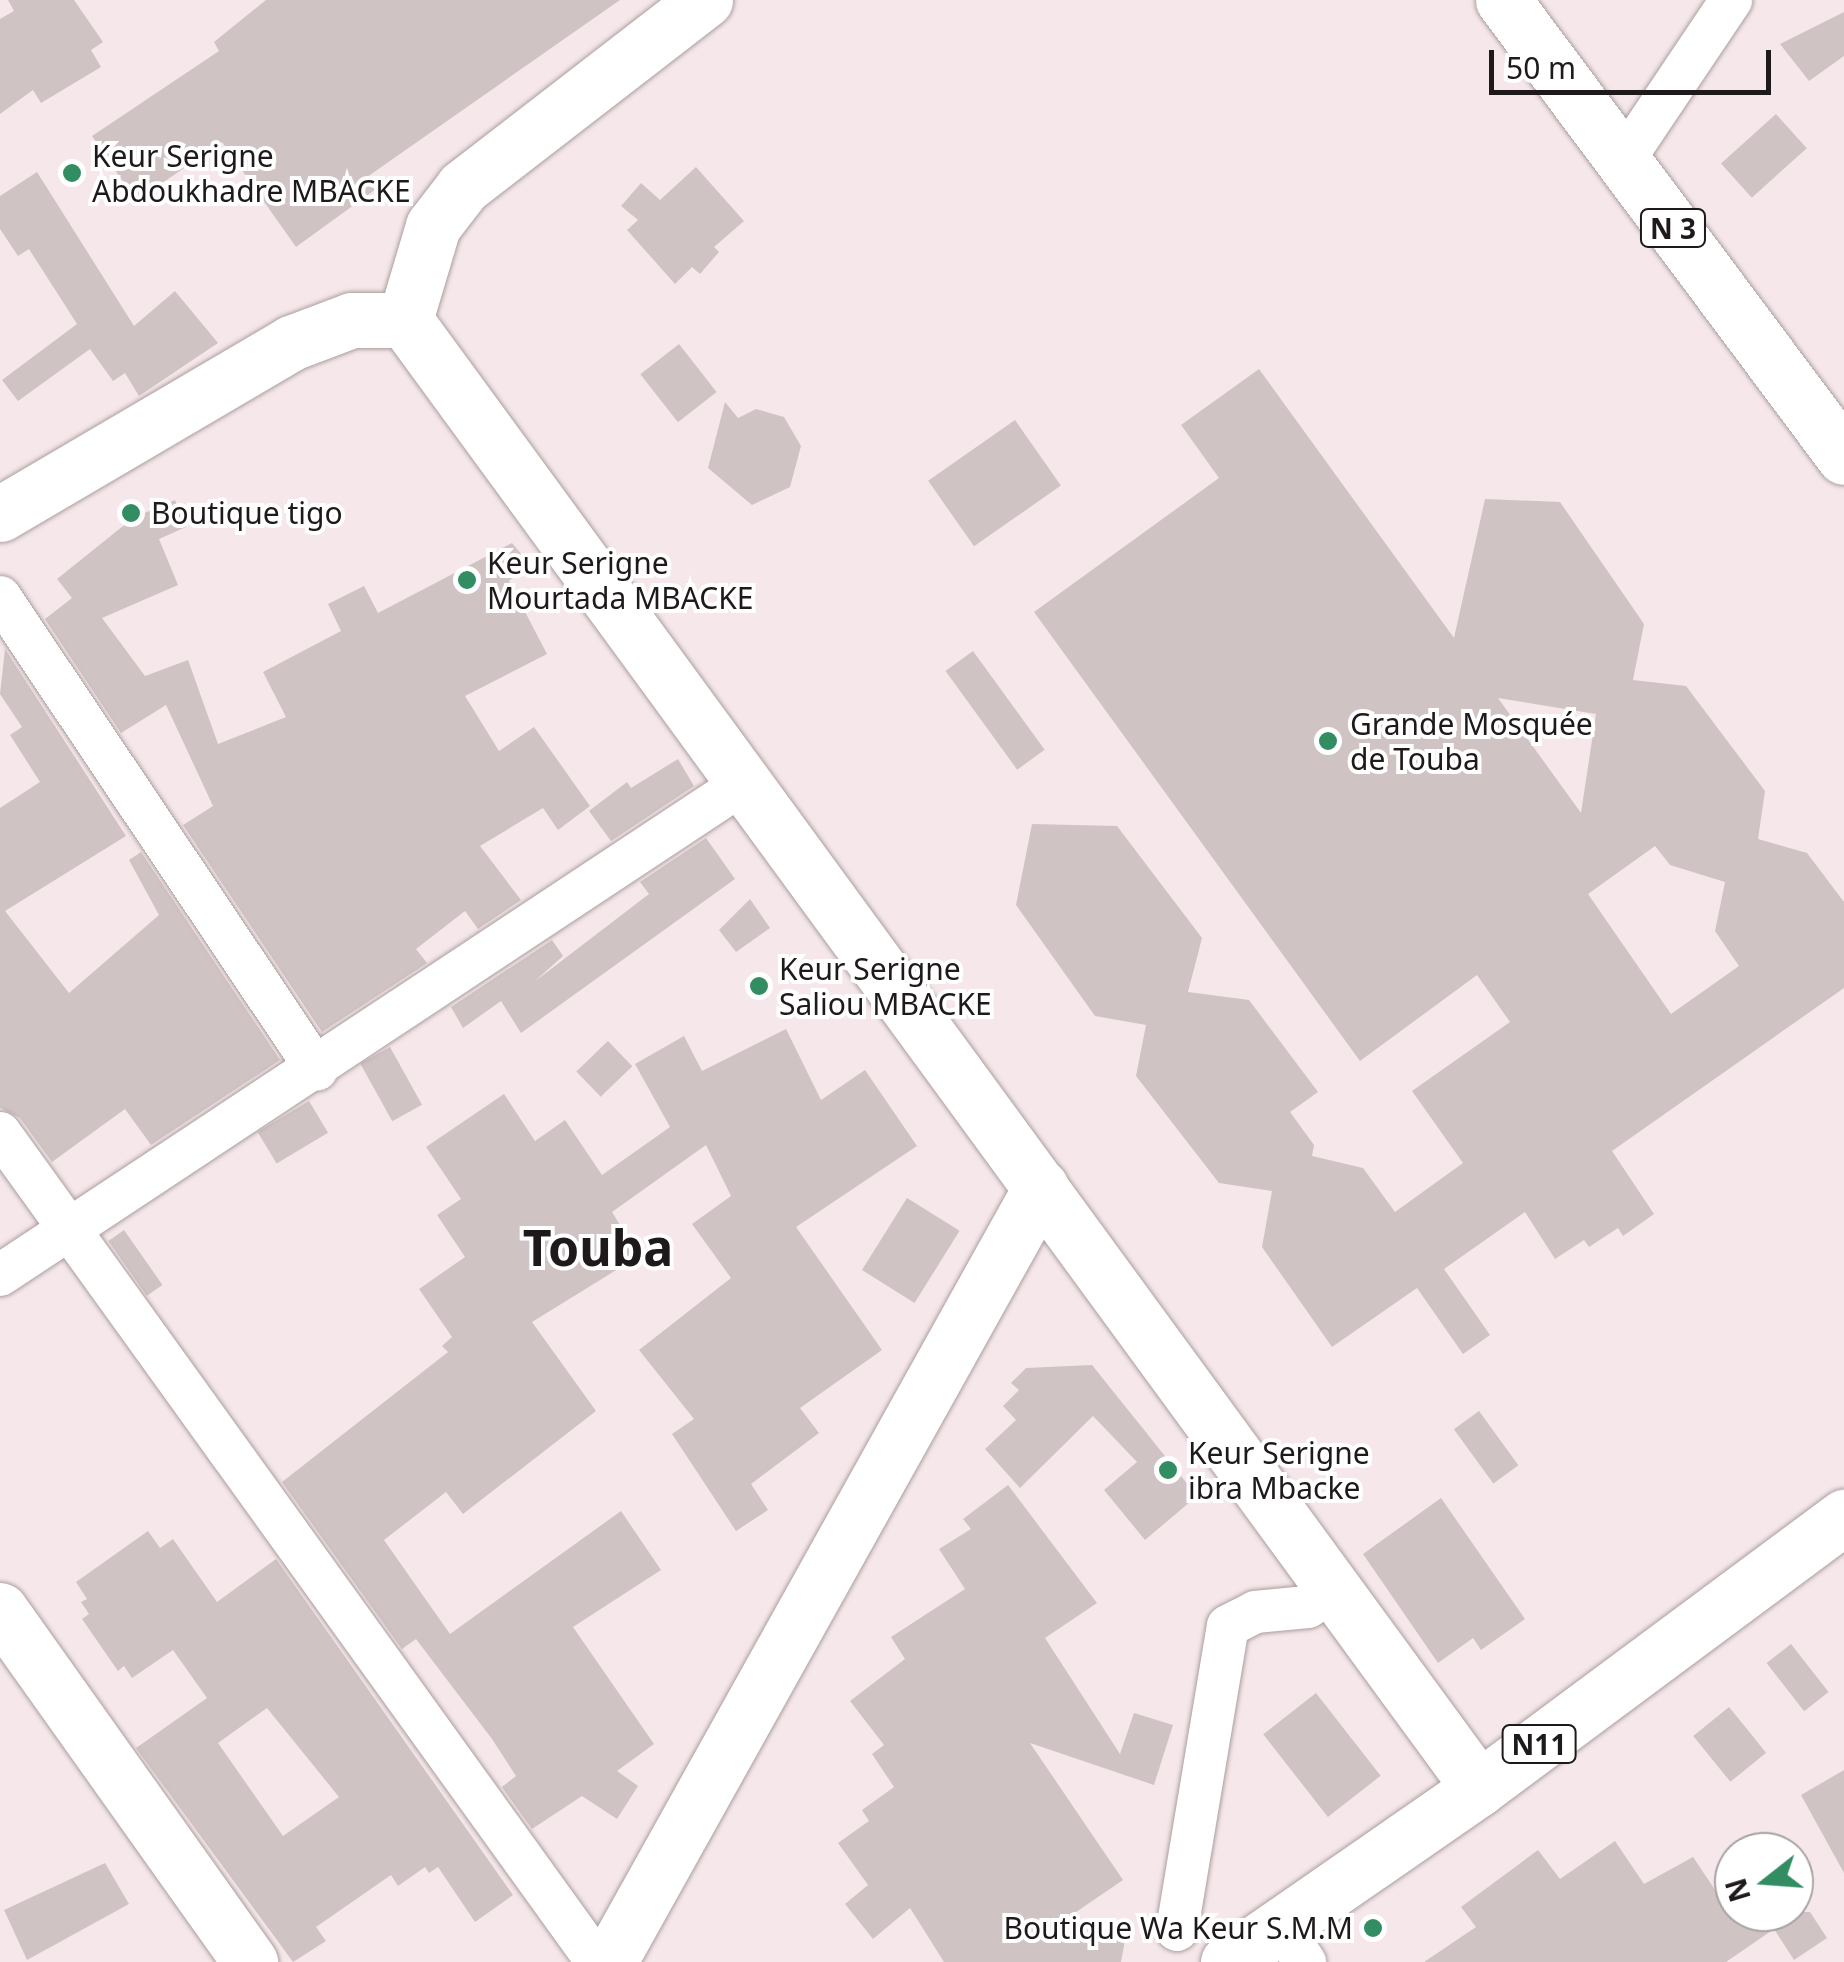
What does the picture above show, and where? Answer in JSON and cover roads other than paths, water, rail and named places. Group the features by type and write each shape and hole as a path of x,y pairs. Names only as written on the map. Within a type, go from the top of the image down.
{"street":[{"path":"405,320 433,226 463,187 705,0"},
{"name":"N 3","path":"1502,0 1844,457"},
{"path":"1623,161 1731,0"},
{"path":"0,514 291,343 352,320 405,320"},
{"path":"405,320 1479,1788"},
{"path":"0,597 317,1070"},
{"path":"0,1276 68,1227 317,1070 746,782"},
{"path":"0,1133 597,1962"},
{"path":"609,1962 1041,1187"},
{"name":"N11","path":"1228,1962 1293,1944 1479,1788 1844,1517"},
{"path":"1177,1930 1228,1626 1255,1612 1308,1607 1334,1589"},
{"path":"0,1610 250,1962"}],"place":[{"name":"Keur Serigne Abdoukhadre MBACKE","path":"72,173"},
{"name":"Boutique tigo","path":"131,513"},
{"name":"Keur Serigne Mourtada MBACKE","path":"467,580"},
{"name":"Grande Mosquée de Touba","path":"1328,741"},
{"name":"Keur Serigne Saliou MBACKE","path":"759,986"},
{"name":"Keur Serigne ibra Mbacke","path":"1168,1470"},
{"name":"Boutique Wa Keur S.M.M","path":"1373,1928"}],"district":[{"name":"Touba","path":"598,1248"}]}
